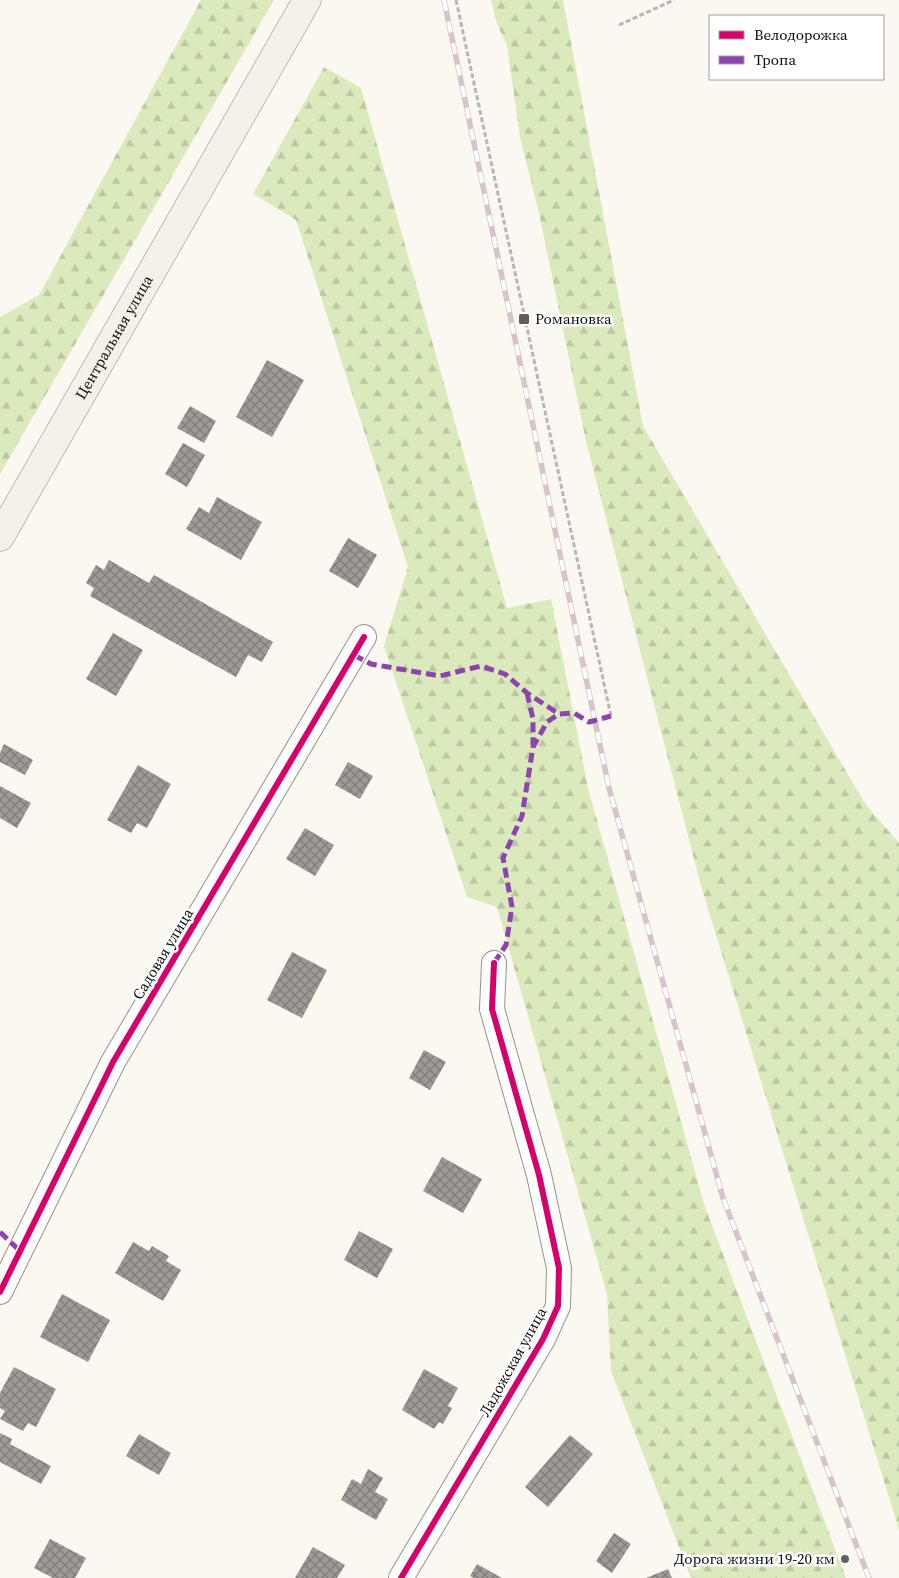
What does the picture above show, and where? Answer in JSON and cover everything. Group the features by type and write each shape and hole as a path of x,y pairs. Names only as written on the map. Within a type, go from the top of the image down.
{"main road":[{"name":"Центральная улица","path":"0,537 308,0"}],"street":[{"name":"Садовая улица","path":"0,1292 113,1062 364,637"},
{"name":"Ладожская улица","path":"402,1578 544,1339 558,1306 559,1268 539,1175 492,1009 494,963"}],"path":[{"path":"456,0 611,716"},
{"path":"619,24 674,0"}],"green space":[{"path":"201,0 274,0 0,474 0,317 39,295"},
{"path":"491,0 563,0 643,426 866,805 899,843 899,1530 701,886 586,441 539,213 520,137 507,46 496,21"},
{"path":"324,67 361,88 507,608 551,599 588,788 704,1204 846,1578 691,1578 611,1371 607,1294 497,907 467,897 384,646 408,567 296,220 253,194"}],"building":[{"path":"267,360 304,380 272,437 236,417"},
{"path":"190,406 216,421 204,443 177,428"},
{"path":"183,443 205,455 187,487 165,474"},
{"path":"217,497 262,522 241,560 186,529 199,507 209,513"},
{"path":"348,538 377,555 358,588 329,571"},
{"path":"109,560 149,583 154,575 273,642 262,662 248,655 236,677 90,596 94,588 86,583 96,565 104,570"},
{"path":"113,633 143,650 116,696 86,679"},
{"path":"4,744 33,760 25,775 0,762 0,753"},
{"path":"348,762 373,776 360,799 335,785"},
{"path":"138,765 171,784 147,828 137,823 131,833 107,820"},
{"path":"0,786 31,803 17,828 0,818"},
{"path":"305,828 334,845 315,876 286,859"},
{"path":"292,952 327,970 302,1018 267,1000"},
{"path":"424,1050 446,1062 430,1090 409,1078"},
{"path":"442,1157 482,1179 463,1213 423,1191"},
{"path":"359,1231 393,1249 377,1278 344,1260"},
{"path":"133,1242 149,1251 152,1246 169,1256 166,1261 181,1270 163,1301 115,1273"},
{"path":"62,1294 110,1320 88,1362 40,1337"},
{"path":"14,1367 56,1389 36,1427 28,1423 23,1431 0,1419 5,1411 0,1408 0,1393"},
{"path":"424,1369 458,1388 448,1406 452,1408 443,1424 439,1422 434,1429 402,1410"},
{"path":"0,1433 12,1439 10,1444 51,1466 41,1484 0,1462"},
{"path":"139,1434 171,1453 159,1475 126,1456"},
{"path":"570,1435 593,1454 548,1507 525,1487"},
{"path":"368,1469 383,1478 375,1492 388,1499 376,1520 341,1500 352,1479 361,1484"},
{"path":"614,1533 631,1544 612,1573 596,1561"},
{"path":"50,1539 86,1558 75,1578 53,1578 34,1568"},
{"path":"313,1547 345,1565 337,1578 295,1578"},
{"path":"477,1564 502,1578 474,1578 470,1576"},
{"path":"668,1569 672,1578 646,1578"}],"railway":[{"path":"444,0 609,788 723,1198 869,1578"}],"marked path":[{"path":"354,655 371,664 440,676 481,666 505,674 527,693 559,714 574,713 589,722 611,716"},
{"path":"527,693 533,719 533,745"},
{"path":"494,963 506,945 512,907 503,858 522,816 533,747 547,722 559,714"},
{"path":"0,1232 20,1251"}],"cycle path":[{"path":"0,1292 113,1062 364,637"},
{"path":"401,1578 543,1339 558,1306 559,1268 539,1175 492,1009 494,963"}],"place":[{"name":"Романовка","path":"524,319"},
{"name":"Дорога жизни 19-20 км","path":"845,1559"}]}
